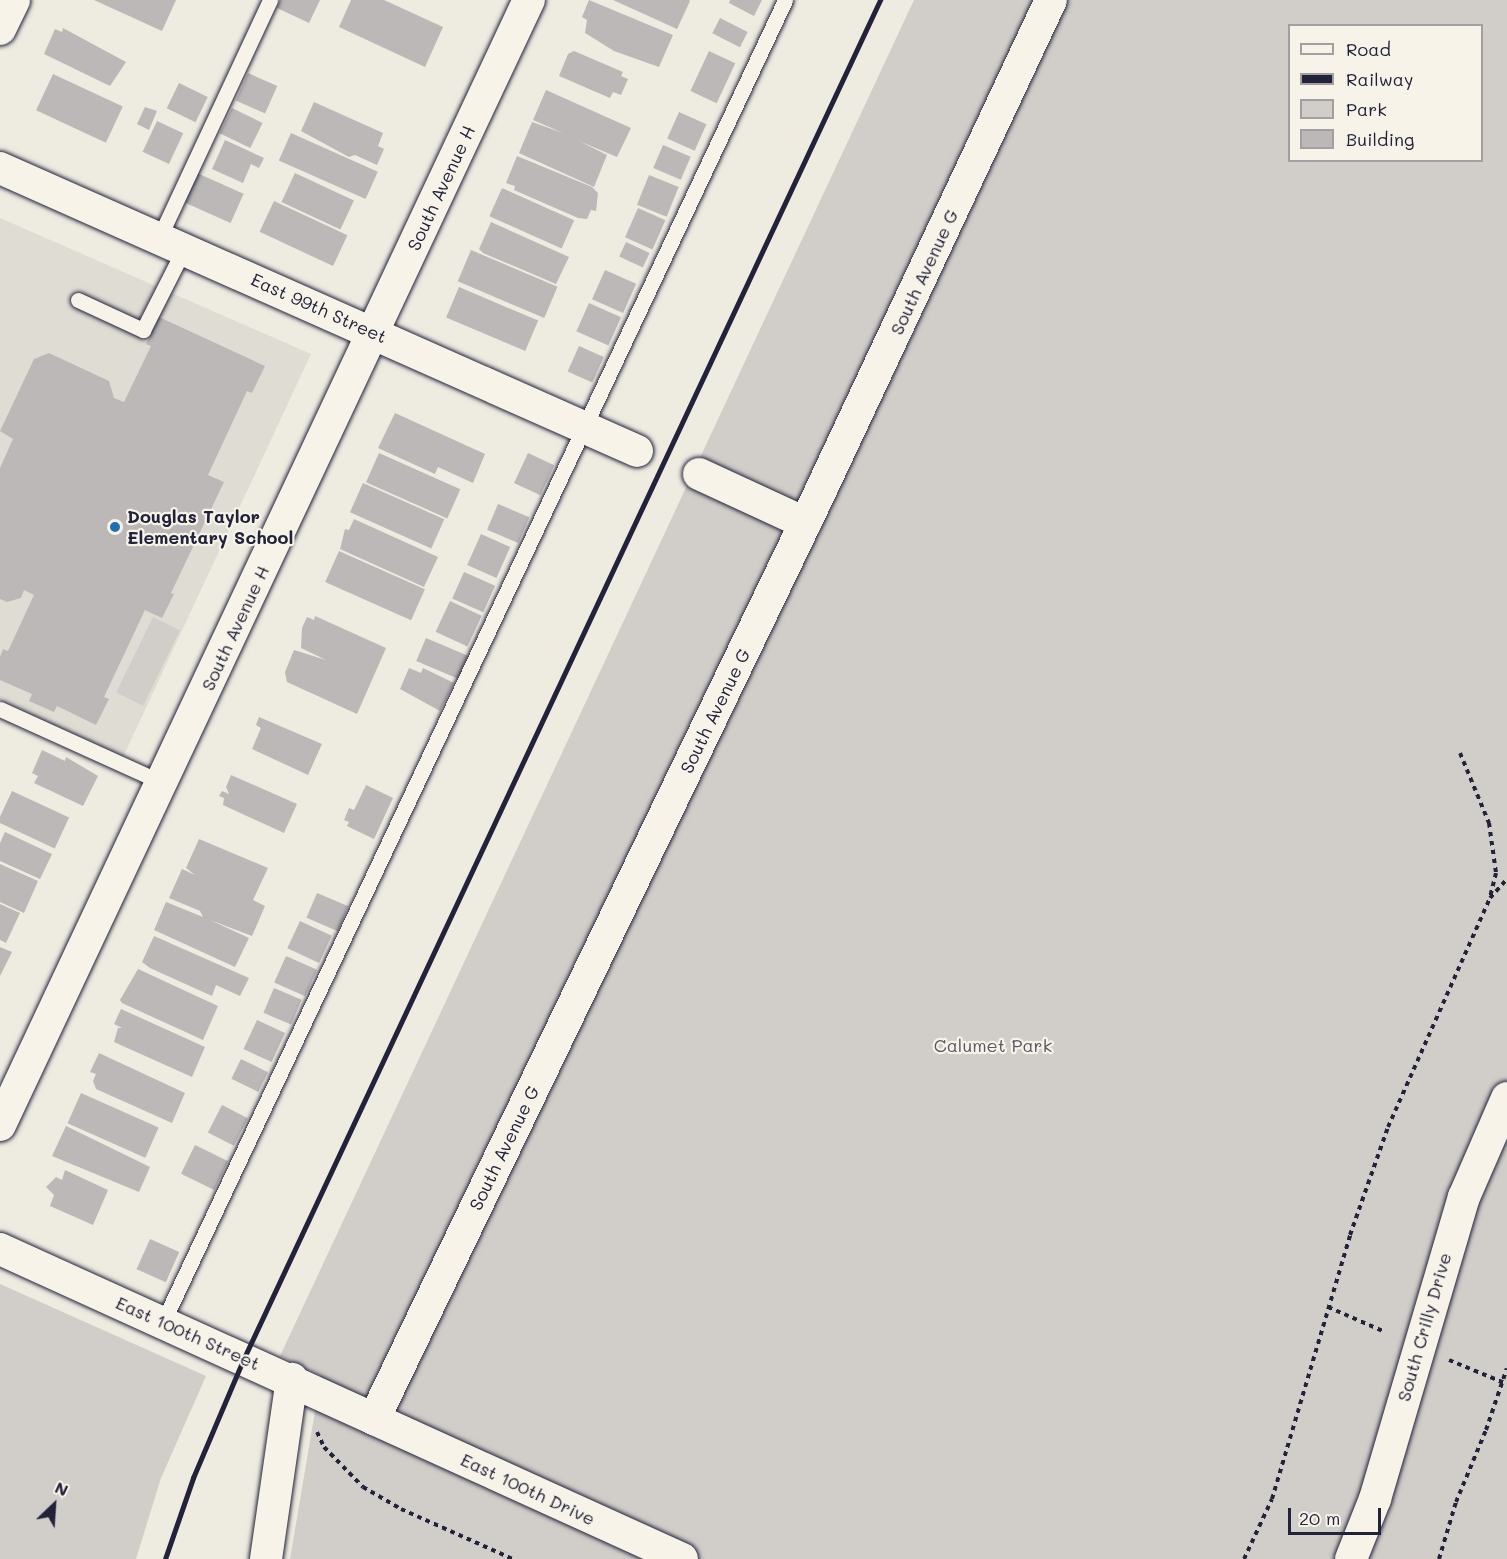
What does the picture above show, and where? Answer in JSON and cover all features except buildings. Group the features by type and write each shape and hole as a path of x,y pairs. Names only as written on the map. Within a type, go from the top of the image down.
{"street":[{"path":"0,29 14,0"},
{"name":"South Avenue H","path":"0,1125 163,783 529,0"},
{"name":"South Avenue G","path":"374,1419 805,523 1051,0"},
{"name":"East 99th Street","path":"0,168 374,332 637,452"},
{"path":"699,474 805,523"},
{"name":"South Crilly Drive","path":"1351,1559 1376,1499 1435,1285 1464,1197 1507,1098"},
{"name":"East 100th Street","path":"0,1249 292,1379 374,1419"},
{"path":"266,1559 292,1379"},
{"name":"East 100th Drive","path":"374,1419 682,1559"}],"lane":[{"path":"78,300 143,330 172,243 270,0"},
{"path":"164,1322 785,0"},
{"path":"0,709 163,783"}],"path":[{"path":"1244,1559 1272,1499 1328,1308 1388,1127 1490,898 1496,873 1489,823 1460,753"},
{"path":"1490,898 1507,879"},
{"path":"1328,1308 1385,1332"},
{"path":"1445,1358 1505,1384"},
{"path":"1439,1559 1456,1502 1505,1384 1507,1368"},
{"path":"315,1428 324,1448 363,1487 401,1509 513,1559"}],"shaded area":[{"name":"Douglas Taylor Elementary School","path":"0,218 311,354 123,757 0,700"}],"green space":[{"name":"Calumet Park","path":"914,0 1507,0 1507,1559 290,1559 321,1376 280,1356"},
{"path":"153,617 180,630 143,706 116,692"},
{"path":"0,1284 206,1376 161,1478 136,1559 0,1559"}],"railway":[{"path":"165,1559 193,1478 244,1358 880,0"}],"place":[{"name":"Douglas Taylor Elementary School","path":"115,527"}]}
